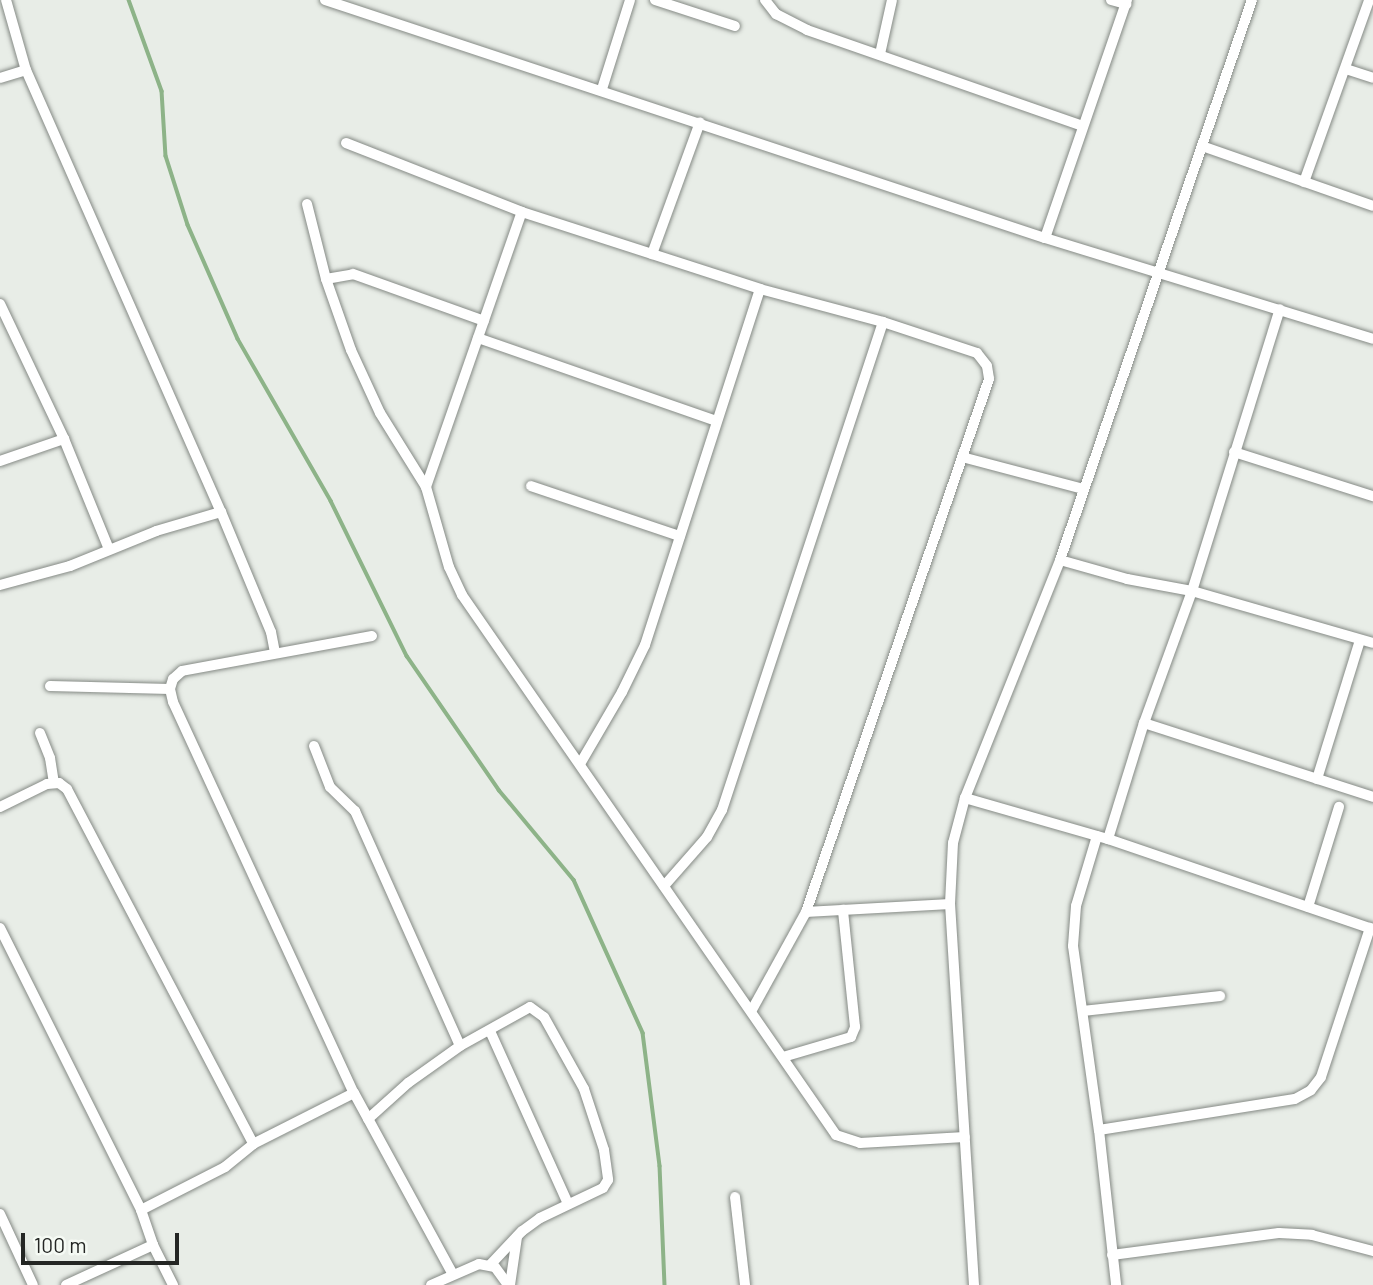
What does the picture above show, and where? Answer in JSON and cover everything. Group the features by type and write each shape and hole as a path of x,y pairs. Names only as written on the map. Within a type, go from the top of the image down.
{"street":[{"path":"6,0 26,70 221,512 271,632 275,653"},
{"path":"325,0 602,89 1045,238 1373,339"},
{"path":"602,89 630,0"},
{"path":"655,0 735,26"},
{"path":"765,0 776,14 807,30 1083,126"},
{"path":"880,54 892,0"},
{"path":"1045,238 1126,2 1111,0"},
{"path":"974,1285 950,904 953,843 965,798 1060,559 1252,0"},
{"path":"1304,182 1369,0"},
{"path":"1346,69 1373,78"},
{"path":"0,78 26,70"},
{"path":"652,254 700,122"},
{"path":"345,143 522,212 760,289 883,322 977,353 987,366 989,379 806,912 752,1010"},
{"path":"1202,146 1373,206"},
{"path":"307,204 326,279 351,350 380,413 426,487 449,567 463,595 836,1135 848,1141 965,1137"},
{"path":"426,487 522,212"},
{"path":"326,279 353,274 484,321"},
{"path":"580,764 622,692 645,645 760,289"},
{"path":"0,304 64,439 109,549"},
{"path":"1108,839 1144,723 1192,591 1280,309"},
{"path":"664,886 707,837 722,810 883,322"},
{"path":"478,338 716,421"},
{"path":"0,461 64,439"},
{"path":"1234,452 1373,496"},
{"path":"962,457 1083,489"},
{"path":"531,486 680,536"},
{"path":"0,585 70,566 109,549 221,512"},
{"path":"1060,559 1127,579 1192,591 1373,643"},
{"path":"372,636 182,671 173,679 170,689 173,702 354,1093 452,1273"},
{"path":"1317,779 1360,640"},
{"path":"50,686 170,689"},
{"path":"1144,723 1373,797"},
{"path":"40,733 50,758 54,783"},
{"path":"314,747 330,787 355,811 460,1046"},
{"path":"0,807 54,783 67,789 75,799 253,1144"},
{"path":"965,798 1108,839 1371,929 1321,1077 1311,1090 1295,1099 1100,1130"},
{"path":"1308,907 1339,807"},
{"path":"1097,836 1073,927 1100,1130 1116,1285"},
{"path":"806,912 950,904"},
{"path":"783,1058 851,1037 855,1027 843,910"},
{"path":"0,928 141,1210 153,1245 173,1285"},
{"path":"1083,1011 1220,996"},
{"path":"369,1119 408,1083 460,1046 530,1007 544,1017 584,1089 604,1150 608,1180 603,1188 540,1218 490,1265"},
{"path":"490,1031 568,1204"},
{"path":"141,1210 225,1167 253,1144 354,1093"},
{"path":"735,1197 745,1285"},
{"path":"0,1214 33,1285"},
{"path":"1112,1255 1279,1233 1312,1235 1373,1251"},
{"path":"508,1282 517,1237"},
{"path":"66,1285 153,1245"},
{"path":"430,1285 452,1273 479,1264 490,1265 508,1282"}],"waterway":[{"path":"129,0 162,91 166,156 188,225 238,339 331,501 407,656 499,790 574,880 643,1033 660,1166 665,1285"}]}
